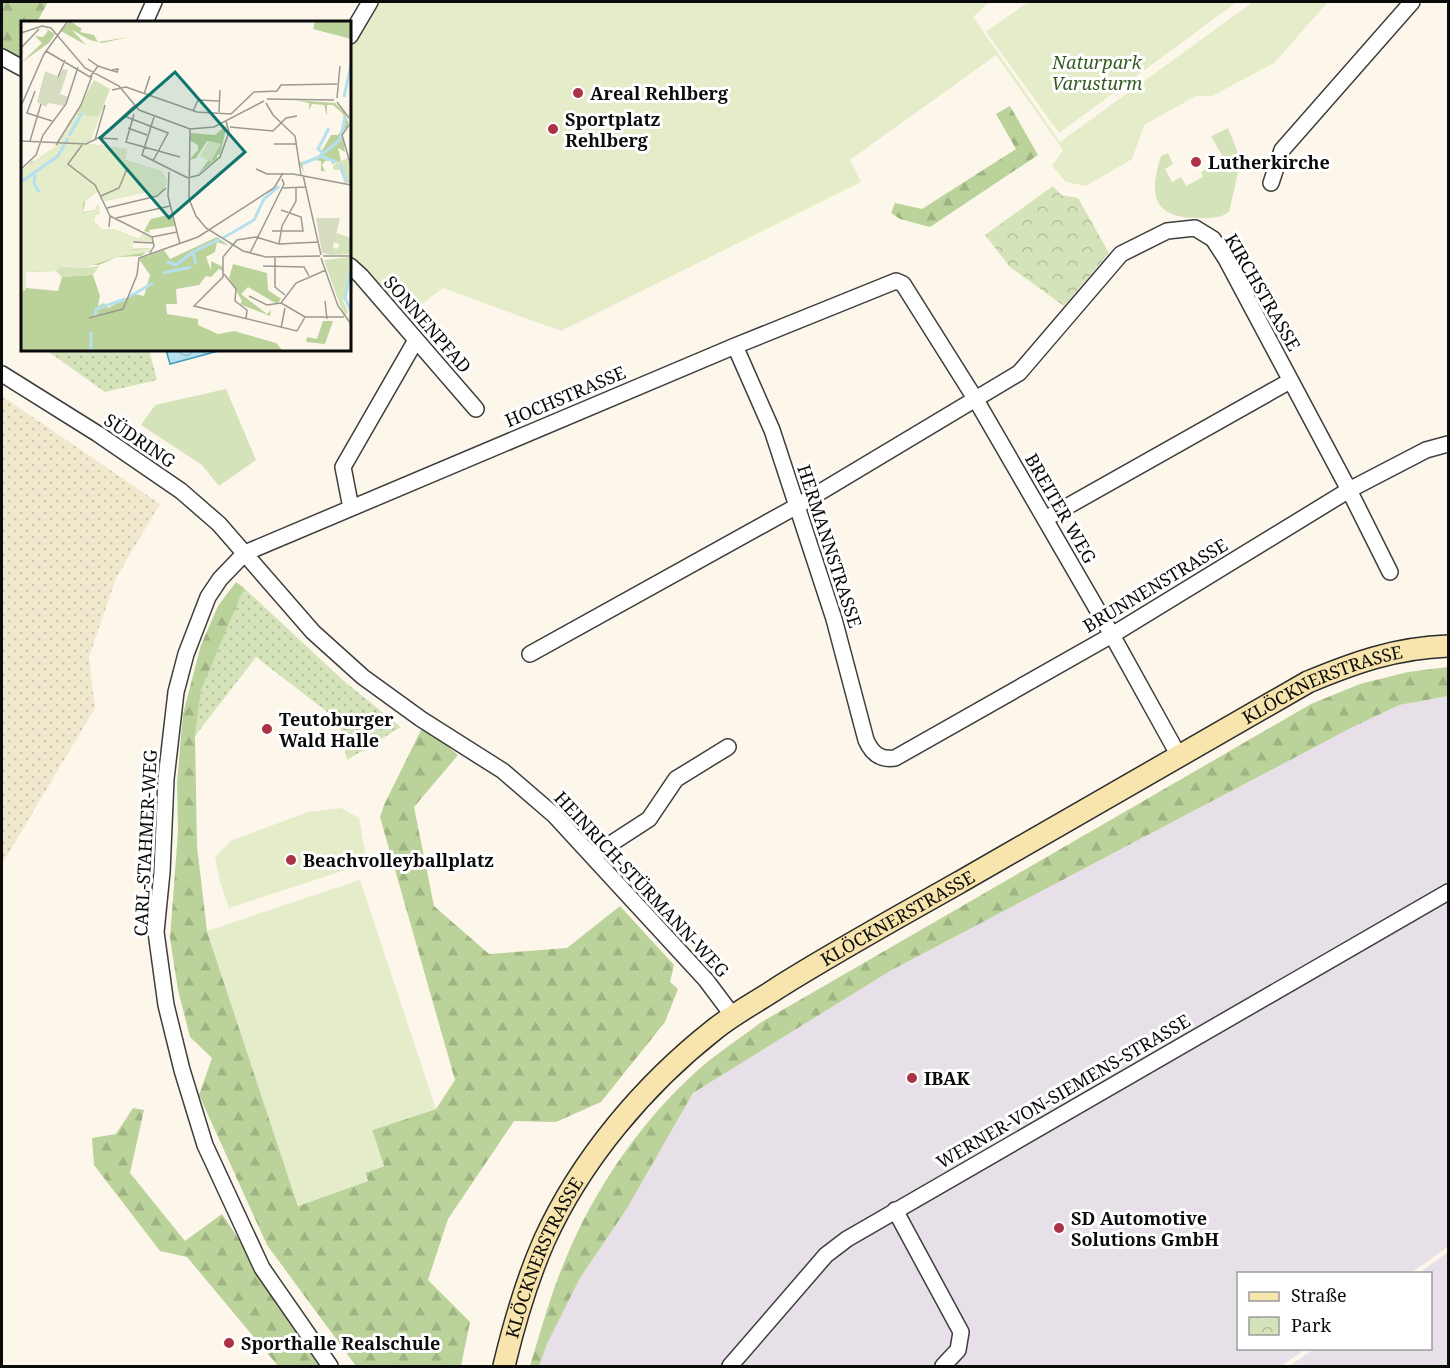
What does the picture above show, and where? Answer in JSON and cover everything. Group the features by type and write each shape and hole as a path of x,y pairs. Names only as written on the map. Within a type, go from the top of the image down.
{"main road":[{"name":"KLÖCKNERSTRASSE","path":"504,1366 516,1315 545,1239 592,1160 616,1126 646,1092 678,1061 733,1016 801,973 1308,682 1358,662 1418,647 1449,646"}],"street":[{"path":"145,21 154,2"},
{"path":"351,34 370,2"},
{"path":"1271,183 1282,150 1412,2"},
{"path":"2,57 21,67"},
{"name":"KIRCHSTRASSE","path":"530,654 796,506 1020,373 1121,254 1167,231 1195,228 1213,239 1226,259 1390,572"},
{"name":"SONNENPFAD","path":"355,271 476,409"},
{"name":"HOCHSTRASSE","path":"244,553 735,346 896,281 903,284"},
{"name":"BREITER WEG","path":"903,284 976,400 1179,756"},
{"path":"351,508 344,467 416,339"},
{"name":"HERMANNSTRASSE","path":"735,346 772,430 834,619 866,740 869,747 881,758"},
{"name":"SÜDRING","path":"2,374 98,434 181,491 219,524 244,553"},
{"path":"1045,519 1290,381"},
{"name":"BRUNNENSTRASSE","path":"881,758 895,758 1112,635 1349,490 1426,450 1449,444"},
{"name":"HEINRICH-STÜRMANN-WEG","path":"244,553 313,632 363,677 421,719 503,771 554,814 706,980 733,1016"},
{"name":"CARL-STAHMER-WEG","path":"244,553 220,579 208,597 186,654 176,692 166,779 162,872 156,932 166,1005 182,1070 205,1145 262,1268 330,1366"},
{"path":"592,856 649,819 676,779 728,747"},
{"name":"WERNER-VON-SIEMENS-STRASSE","path":"730,1366 826,1255 847,1239 1449,891"},
{"path":"896,1210 961,1332 958,1350 944,1366"}],"shaded area":[{"path":"2,396 160,504 116,578 89,657 95,708 2,864"},
{"path":"1448,696 1448,1247 1412,1272 1237,1272 1237,1350 1305,1350 1281,1366 539,1366 547,1344 580,1278 626,1210 693,1093 890,971 1349,729 1399,705"},
{"path":"1448,1252 1448,1366 1289,1366 1313,1350 1432,1350 1432,1272 1420,1272"}],"green space":[{"path":"2,2 48,2 38,21 21,21 21,53 18,59 2,51"},
{"path":"374,2 989,2 973,17 1060,142 1251,2 1328,2 1274,63 1212,96 1196,96 1144,125 1132,159 1086,186 1066,182 1052,166 1063,150 996,55 850,160 861,182 561,331 443,288 405,317 361,276 351,258 351,37"},
{"name":"Naturpark Varusturm","path":"1028,2 1237,2 1059,133 986,32"},
{"path":"1010,106 1038,155 930,227 900,219 891,213 895,203 922,209 1016,149 996,114"},
{"path":"1228,128 1241,160 1229,212 1210,218 1171,214 1163,208 1155,192 1161,156 1168,153 1173,164 1165,169 1172,182 1181,177 1186,186 1203,177 1201,172 1224,159 1211,136"},
{"path":"1053,186 1061,195 1078,198 1109,253 1064,306 1010,267 985,235"},
{"path":"47,351 149,351 157,380 105,392"},
{"path":"226,389 256,460 219,486 202,465 141,425 155,405"},
{"path":"236,582 244,588 201,690 195,736 197,846 207,931 298,1206 368,1181 365,1173 384,1166 372,1130 436,1109 455,1080 380,817 423,726 458,755 414,807 434,906 489,954 567,948 620,906 674,965 670,982 678,989 665,1022 601,1102 556,1122 514,1121 448,1219 428,1280 470,1322 461,1366 356,1366 267,1245 199,1095 212,1058 190,1037 178,990 170,938 178,832 177,783 183,714 201,645 218,606"},
{"path":"244,588 346,683 401,727 347,760 339,721 256,657 195,736 201,689"},
{"path":"1448,667 1448,696 1399,705 1349,729 890,971 693,1093 626,1210 580,1278 547,1344 539,1366 530,1366 561,1271 578,1232 605,1181 657,1111 698,1070 720,1052 760,1023 1311,704 1360,684 1408,672"},
{"name":"Beachvolleyballplatz","path":"341,808 359,818 367,863 229,908 215,857 232,840 308,812"},
{"path":"360,880 436,1109 372,1130 384,1166 365,1173 368,1181 298,1206 207,931"},
{"path":"133,1108 144,1110 130,1173 185,1241 222,1214 324,1366 278,1366 187,1257 160,1251 94,1165 92,1138 116,1134"}],"water":[{"path":"166,351 218,351 170,364"}],"place":[{"name":"Areal Rehlberg","path":"578,93"},
{"name":"Sportplatz Rehlberg","path":"553,129"},
{"name":"Lutherkirche","path":"1196,162"},
{"name":"Teutoburger Wald Halle","path":"267,729"},
{"name":"Beachvolleyballplatz","path":"291,860"},
{"name":"IBAK","path":"912,1078"},
{"name":"SD Automotive Solutions GmbH","path":"1059,1228"},
{"name":"Sporthalle Realschule","path":"229,1343"}]}
